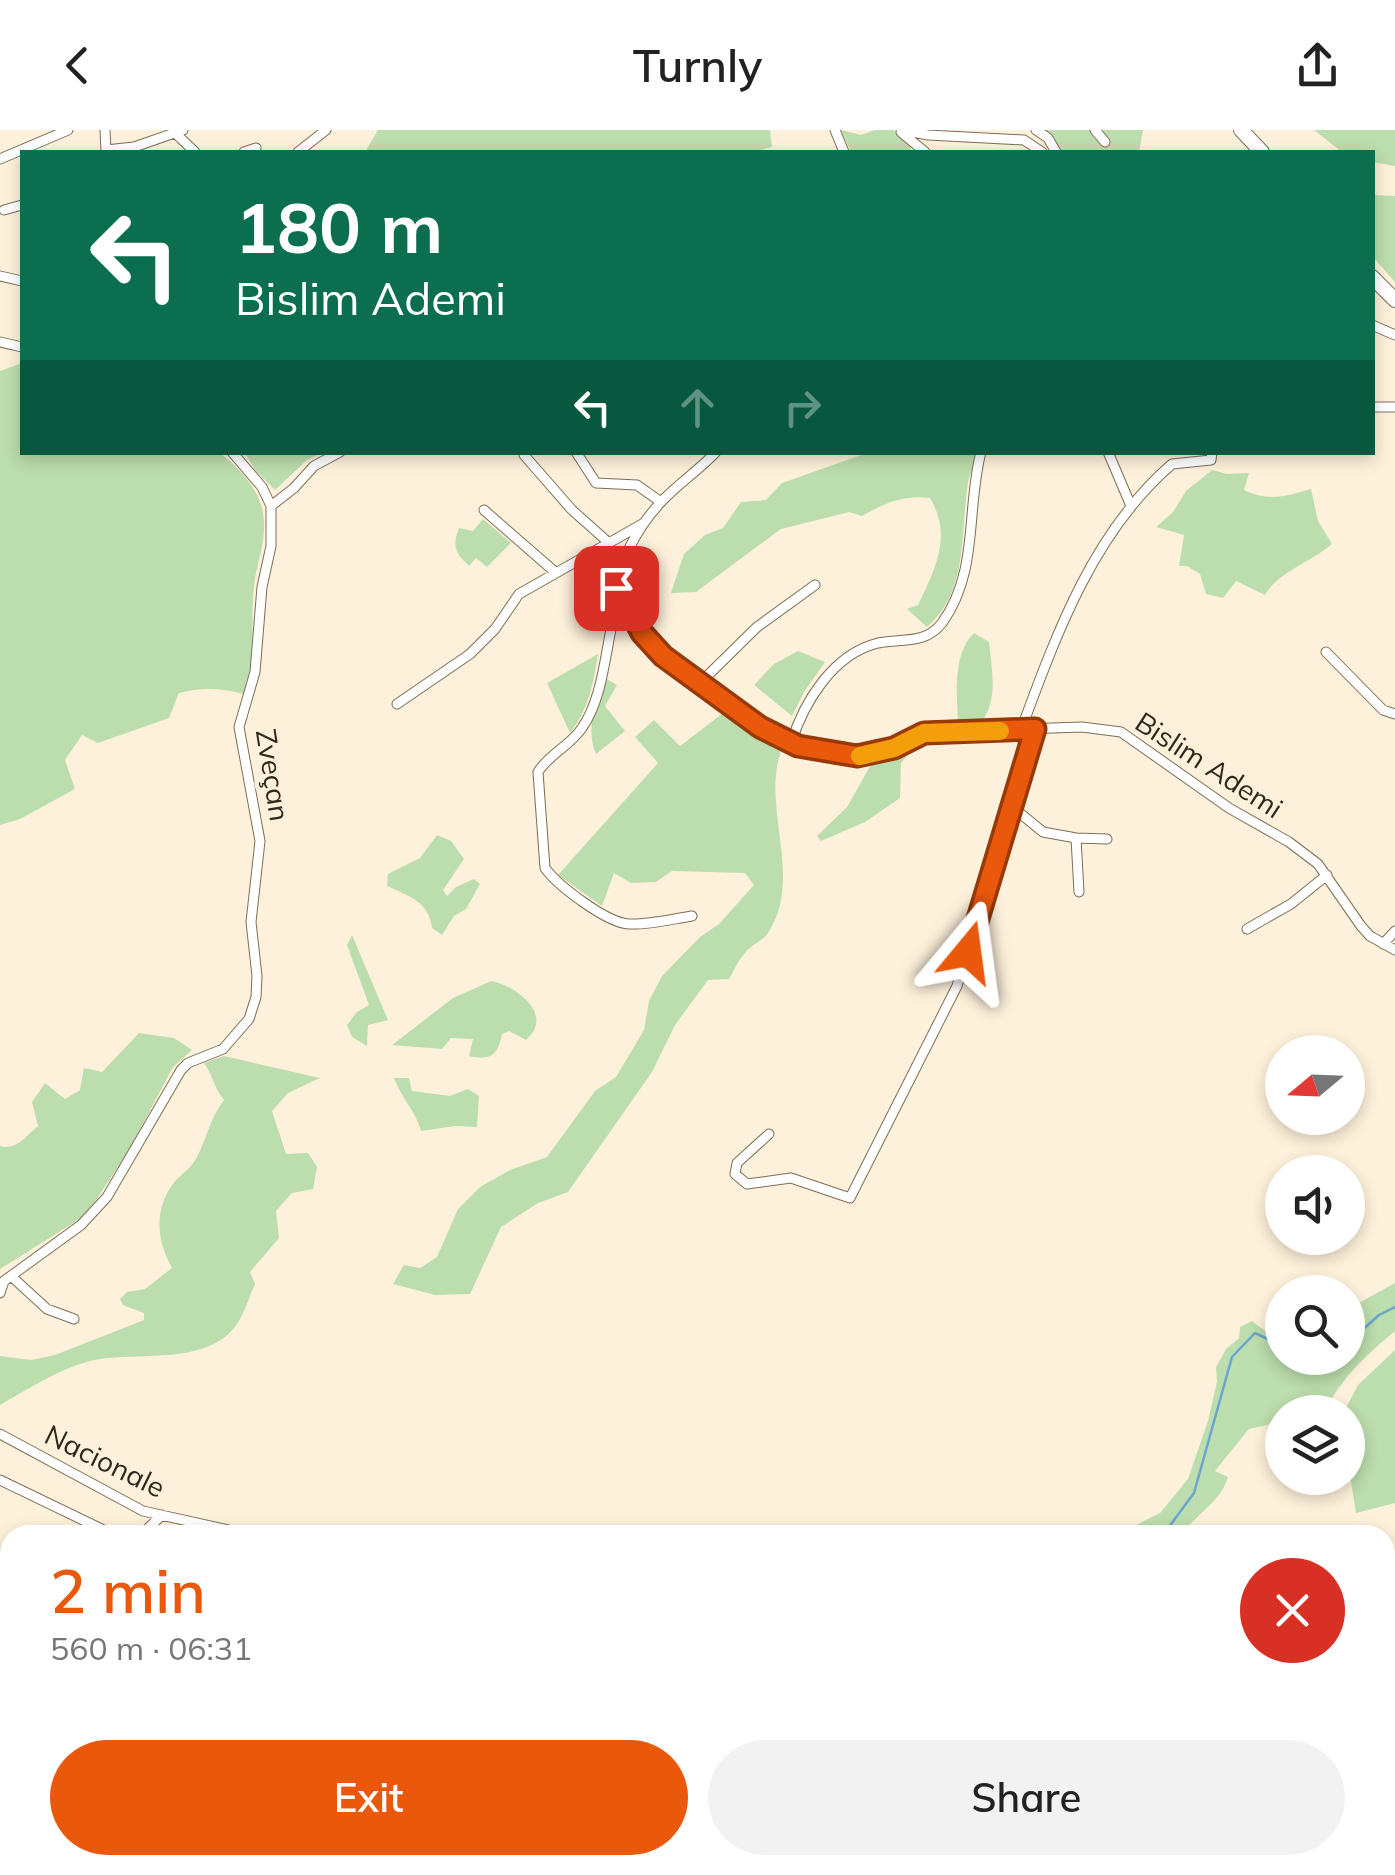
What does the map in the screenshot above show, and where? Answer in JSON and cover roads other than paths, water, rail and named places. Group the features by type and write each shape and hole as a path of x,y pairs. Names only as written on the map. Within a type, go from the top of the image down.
{"main road":[{"path":"1241,130 1260,150"},
{"path":"1375,280 1395,300"}],"street":[{"path":"21,150 68,130"},
{"path":"301,150 326,130"},
{"path":"901,130 923,150"},
{"path":"901,130 1024,140 1039,150"},
{"path":"1036,130 1048,138 1055,150"},
{"path":"1095,130 1105,142"},
{"path":"113,150 179,132"},
{"path":"250,150 256,148"},
{"path":"4,210 20,206"},
{"path":"1377,407 1395,407"},
{"path":"234,455 262,488 271,506 314,466 334,455"},
{"path":"524,455 572,510 608,542"},
{"path":"578,455 596,482 637,485 661,502"},
{"path":"692,916 624,924 552,878 545,868 538,772 582,728 593,705 618,602 618,576 646,521 713,455"},
{"path":"791,743 799,717 834,667 878,643 924,638 942,623 968,561 980,455"},
{"path":"1109,455 1131,506"},
{"path":"1021,730 1078,590 1131,506 1172,464 1202,463 1211,460 1212,455"},
{"name":"Zveçan","path":"5,1280 91,1216 118,1182 181,1070 188,1063 223,1049 256,1007 258,976 251,922 260,841 239,727 256,672 271,506"},
{"path":"484,510 555,572"},
{"path":"397,704 470,654 495,629 520,594 646,521"},
{"path":"700,683 757,627 816,585"},
{"name":"Bislim Ademi","path":"618,602 626,603 634,613 648,641 772,736 829,754 857,756 894,748 924,733 1082,727 1121,732 1230,808 1289,842 1327,874 1361,926 1395,950"},
{"path":"1326,652 1383,710 1395,714"},
{"path":"769,1134 737,1163 735,1174 748,1184 791,1178 850,1198 958,986 1035,729"},
{"path":"1010,805 1042,832 1107,839"},
{"path":"1076,838 1080,892"},
{"path":"1247,929 1292,904 1327,874"},
{"path":"1382,944 1395,930"},
{"path":"0,1293 5,1280 47,1309 74,1319"},
{"name":"Nacionale","path":"0,1434 143,1511 206,1525"},
{"path":"0,1480 93,1525"},
{"path":"152,1525 162,1515"}],"waterway":[{"path":"1365,1328 1395,1307"},
{"path":"1170,1525 1194,1493 1232,1357 1255,1333 1265,1338"}]}
